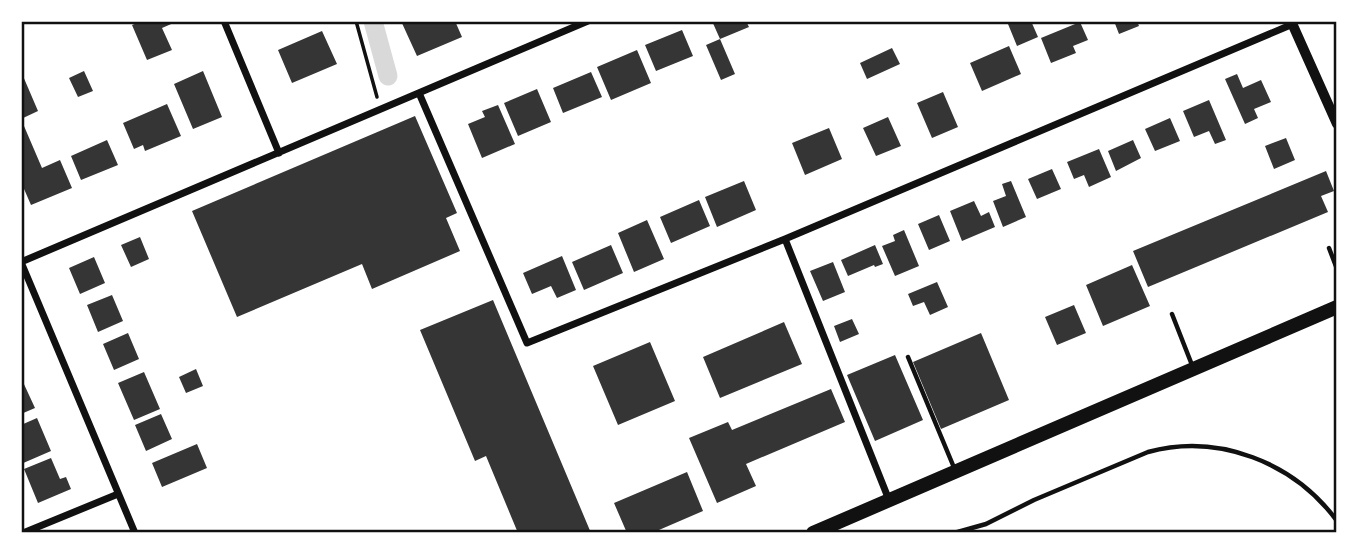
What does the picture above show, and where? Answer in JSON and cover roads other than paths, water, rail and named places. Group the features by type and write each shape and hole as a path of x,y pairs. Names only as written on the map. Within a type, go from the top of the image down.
{"main road":[{"path":"813,533 1337,307"}],"street":[{"path":"224,21 279,153"},
{"path":"135,533 21,262 419,93 568,25 588,21"},
{"path":"419,93 527,343 785,239 1295,22 1337,124"},
{"path":"785,239 889,500"},
{"path":"23,533 118,494"}],"lane":[{"path":"1329,248 1337,269"},
{"path":"1172,314 1194,369"},
{"path":"908,357 956,472"},
{"path":"954,533 986,524 1034,500 1147,452 1163,448 1231,450 1255,457 1277,467 1302,484 1337,520"}],"waterway":[{"path":"373,21 388,76"}]}
